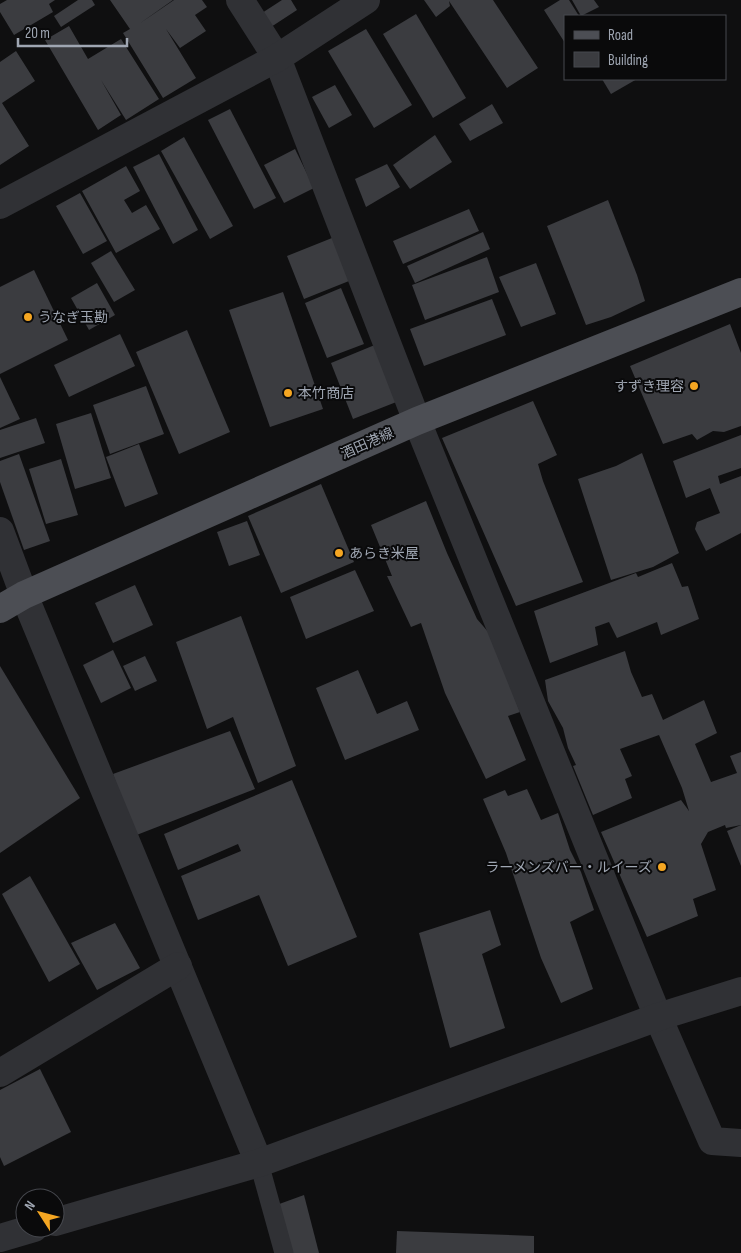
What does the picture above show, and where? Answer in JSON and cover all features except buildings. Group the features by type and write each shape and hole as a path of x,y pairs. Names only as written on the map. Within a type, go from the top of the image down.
{"main road":[{"name":"酒田港線","path":"0,609 24,595 417,422 741,292"}],"street":[{"path":"240,0 277,58 417,422 658,1017 712,1141 741,1143"},
{"path":"0,205 277,58 366,0"},
{"path":"0,531 24,595 259,1163"},
{"path":"0,1073 178,966"},
{"path":"65,1219 259,1163 658,1017 741,991"},
{"path":"0,1238 15,1234"}],"lane":[{"path":"259,1163 284,1253"}],"place":[{"name":"うなぎ玉勘","path":"28,317"},
{"name":"すずき理容","path":"694,386"},
{"name":"本竹商店","path":"288,393"},
{"name":"あらき米屋","path":"339,553"},
{"name":"ラーメンズバー・ルイーズ","path":"662,867"}]}
